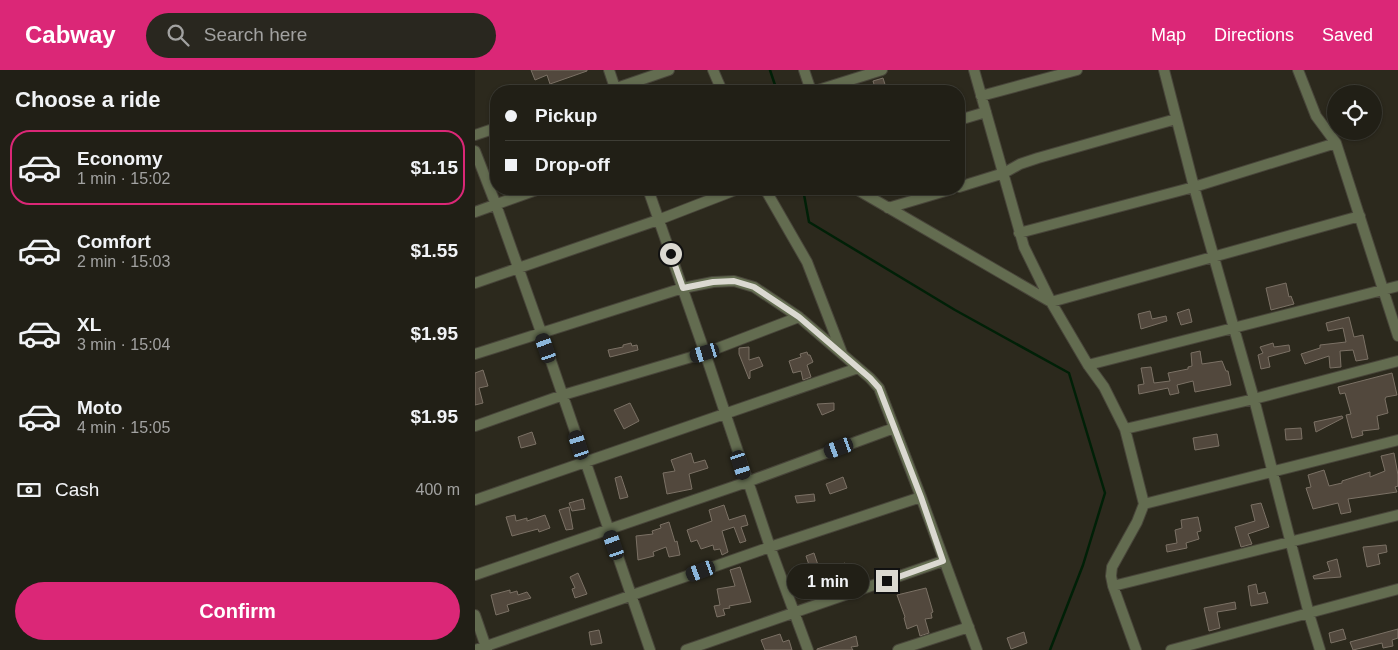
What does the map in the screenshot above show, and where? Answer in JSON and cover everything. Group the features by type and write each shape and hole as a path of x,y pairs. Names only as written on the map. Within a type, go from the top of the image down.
{"street":[{"path":"609,70 612,85"},
{"path":"627,85 669,70"},
{"path":"713,70 719,85"},
{"path":"804,70 810,85"},
{"path":"833,85 882,70"},
{"path":"975,70 1024,247 1051,302 1088,365 1104,387 1125,429 1144,504 1137,522 1112,567 1111,576 1136,650"},
{"path":"981,96 1077,70"},
{"path":"1163,70 1213,257 1235,328 1320,650"},
{"path":"1298,70 1316,116 1336,143 1398,336"},
{"path":"965,118 986,112"},
{"path":"965,185 1004,173 1020,164 1038,158 1177,119"},
{"path":"475,135 490,130"},
{"path":"1019,233 1194,187 1336,143"},
{"path":"475,151 490,189"},
{"path":"492,195 650,650"},
{"path":"475,212 522,195"},
{"path":"650,195 705,353 747,482 808,650"},
{"path":"475,283 658,220 723,195"},
{"path":"768,195 807,262 842,354"},
{"path":"866,195 1051,302 1360,216"},
{"path":"888,208 932,195"},
{"path":"475,354 683,288 713,282 734,281 754,287 799,317 870,378 879,388 977,650"},
{"path":"1088,365 1398,286"},
{"path":"475,426 563,395 705,353 799,317"},
{"path":"1125,429 1254,399 1398,361"},
{"path":"475,500 858,368"},
{"path":"475,575 747,482 894,428"},
{"path":"1144,504 1398,440"},
{"path":"475,650 486,648 770,547 921,497"},
{"path":"1113,586 1291,540 1398,515"},
{"path":"686,650 943,561"},
{"path":"1171,650 1398,589"},
{"path":"475,615 486,648"},
{"path":"898,650 969,626"}],"building":[{"path":"531,70 587,71 550,84 547,75 535,80"},
{"path":"883,78 885,85 874,85 873,81"},
{"path":"1286,283 1289,297 1291,296 1294,304 1271,310 1266,288"},
{"path":"1189,309 1192,322 1181,325 1177,313"},
{"path":"1150,311 1152,319 1166,316 1167,321 1141,329 1138,314"},
{"path":"1349,317 1354,337 1363,335 1368,359 1356,361 1353,350 1340,351 1341,367 1330,368 1329,356 1305,364 1301,354 1320,348 1320,345 1346,342 1343,328 1328,331 1326,323"},
{"path":"631,343 632,346 637,345 638,350 610,357 608,350"},
{"path":"1273,343 1274,347 1289,345 1290,351 1268,357 1270,367 1261,369 1258,355 1263,353 1260,347"},
{"path":"749,347 749,360 759,357 763,366 750,371 749,379 739,354 739,348"},
{"path":"1200,351 1202,364 1222,361 1226,371 1228,371 1231,385 1195,392 1193,381 1177,385 1179,393 1170,395 1168,388 1139,394 1138,385 1144,384 1141,368 1151,367 1154,383 1170,381 1168,373 1188,369 1188,367 1192,366 1191,353"},
{"path":"807,352 813,362 807,365 811,377 803,380 801,371 793,373 789,361 801,357 800,354"},
{"path":"483,370 488,386 479,388 483,403 475,405 475,373"},
{"path":"1392,373 1397,395 1386,397 1388,413 1377,416 1379,429 1362,431 1363,435 1352,438 1346,415 1351,414 1345,393 1340,394 1338,387"},
{"path":"630,403 639,421 624,429 614,410"},
{"path":"834,403 834,410 822,415 817,404"},
{"path":"1342,416 1343,418 1316,432 1314,422"},
{"path":"1301,428 1302,439 1286,440 1285,429"},
{"path":"532,432 536,444 521,448 518,437"},
{"path":"1217,434 1219,446 1195,450 1193,438"},
{"path":"691,453 694,463 705,460 708,468 689,474 692,489 667,494 663,473 675,471 671,460"},
{"path":"1394,453 1398,475 1398,486 1395,487 1397,492 1348,499 1351,512 1341,514 1338,503 1313,509 1306,488 1311,487 1308,475 1324,470 1329,486 1370,472 1370,477 1385,471 1381,456"},
{"path":"621,476 628,497 620,499 615,478"},
{"path":"843,477 847,488 830,494 826,484"},
{"path":"814,494 815,501 797,503 795,496"},
{"path":"583,499 585,509 572,511 569,503"},
{"path":"1261,503 1269,527 1248,534 1252,544 1241,547 1235,527 1255,521 1251,505"},
{"path":"724,505 729,520 745,515 748,525 741,527 746,541 740,543 734,527 722,531 728,552 722,555 720,549 714,550 713,545 701,549 697,540 691,542 687,530 712,521 709,510"},
{"path":"569,507 573,529 566,530 559,510"},
{"path":"515,515 516,521 527,518 527,521 545,515 550,528 539,532 538,529 512,536 506,517"},
{"path":"1198,517 1201,531 1197,532 1199,539 1186,543 1187,548 1167,552 1166,545 1177,543 1175,530 1182,528 1181,520"},
{"path":"669,522 675,542 677,541 680,555 669,557 666,547 653,552 654,556 638,560 636,536 653,534 652,531 661,528 660,525"},
{"path":"1386,545 1387,552 1378,554 1380,564 1367,567 1363,547"},
{"path":"814,553 819,568 811,571 806,556"},
{"path":"1337,559 1341,577 1314,579 1313,576 1330,571 1327,562"},
{"path":"845,563 847,573 823,578 820,572"},
{"path":"740,567 751,602 729,606 730,608 723,609 725,615 717,617 714,606 720,605 717,589 735,586 730,570"},
{"path":"578,573 587,594 575,598 572,589 575,588 570,577"},
{"path":"1256,584 1258,594 1265,592 1268,603 1251,606 1248,586"},
{"path":"926,588 933,612 931,613 932,618 925,619 929,633 920,636 917,625 907,629 897,595"},
{"path":"510,590 510,593 517,591 518,595 527,592 531,598 507,605 509,611 496,615 491,595"},
{"path":"1235,602 1236,609 1217,612 1220,628 1209,631 1204,608"},
{"path":"1343,629 1346,639 1331,643 1329,633"},
{"path":"1398,629 1398,638 1392,640 1393,646 1383,648 1382,643 1353,650 1350,642"},
{"path":"599,630 602,643 591,645 589,632"},
{"path":"1024,632 1027,643 1011,649 1007,638"},
{"path":"780,634 783,642 789,640 792,650 765,650 761,640"},
{"path":"856,636 858,646 851,647 853,650 817,650 817,649"}],"waterway":[{"path":"770,70 775,85"},
{"path":"804,195 809,222 955,310 1069,373 1105,493 1083,565 1050,650"}],"route":[{"path":"671,254 683,288 713,282 734,281 754,287 799,317 870,378 879,388 921,497 943,561 887,581"}]}
